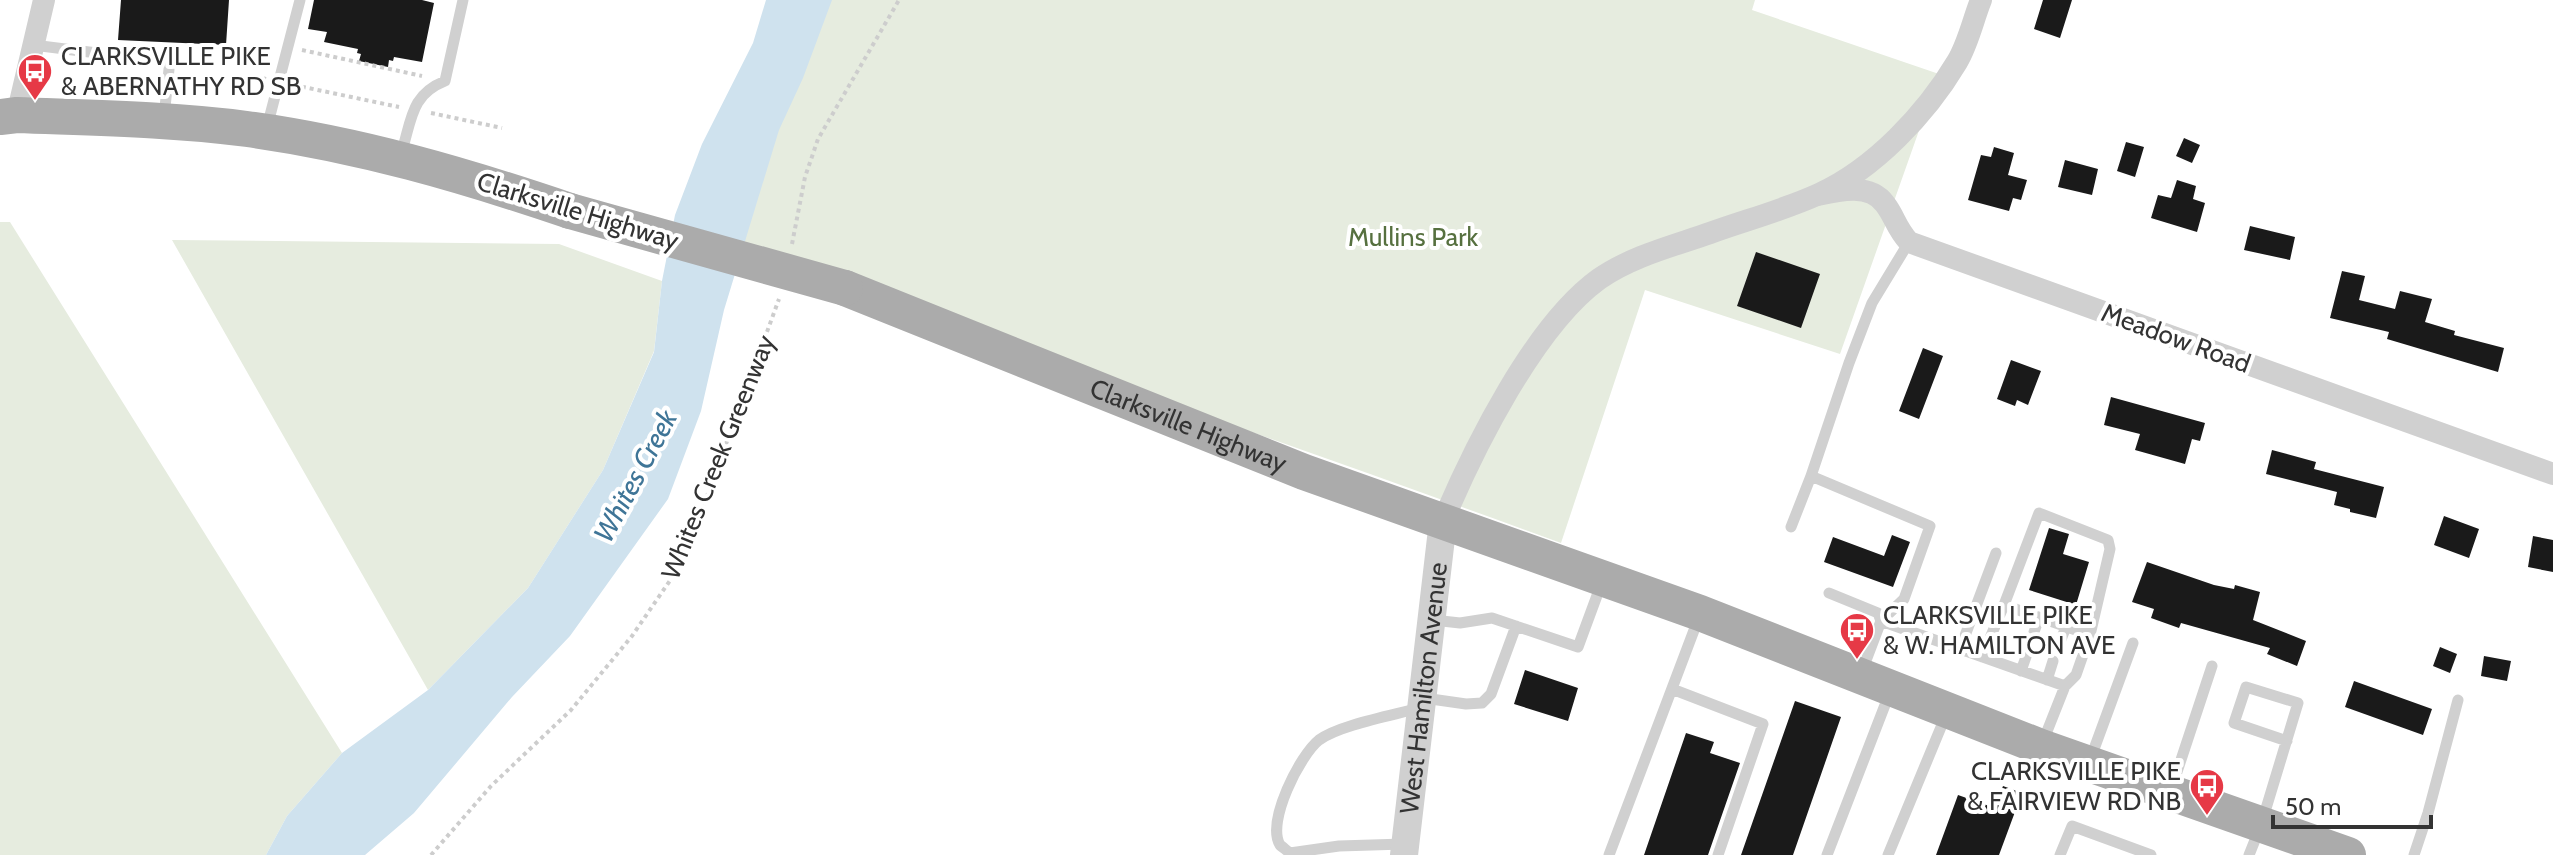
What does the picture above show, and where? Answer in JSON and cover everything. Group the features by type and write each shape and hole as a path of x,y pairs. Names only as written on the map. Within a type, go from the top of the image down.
{"main road":[{"name":"Clarksville Highway","path":"9,116 164,121 265,132 400,158 490,183 570,211 845,288 1304,472 1700,613 1947,711 2170,793 2255,840 2348,855"}],"street":[{"path":"9,116 33,45 44,0"},
{"path":"1443,521 1481,440 1536,346 1568,309 1597,281 1627,262 1818,195 1849,178 1910,126 1958,61 1981,0"},
{"path":"1818,195 1856,189 1874,194 1884,202 1897,230 1909,242"},
{"name":"Meadow Road","path":"1909,242 2553,474"},
{"name":"West Hamilton Avenue","path":"1404,850 1443,521"}],"lane":[{"path":"265,132 300,0"},
{"path":"400,158 422,94 445,81 463,0"},
{"path":"33,45 105,54"},
{"path":"164,121 171,54"},
{"path":"1791,527 1872,303 1909,242"},
{"path":"1811,476 1930,526 1904,599 1881,621"},
{"path":"1982,657 2039,513 2108,540 2110,549 2090,635 2076,675 2065,686 2041,747"},
{"path":"1960,649 1996,553"},
{"path":"1430,619 1460,623 1492,618 1578,647 1604,578"},
{"path":"1827,855 1876,682 1881,621 1878,613 1829,593"},
{"path":"2004,605 2090,635"},
{"path":"1609,855 1700,613"},
{"path":"2034,632 2039,618"},
{"path":"1881,621 2065,686"},
{"path":"1404,850 1339,846 1290,853 1280,846 1276,828 1282,800 1305,757 1319,740 1420,703 1482,703 1491,694 1516,626"},
{"path":"2060,642 2066,627"},
{"path":"2089,764 2133,643"},
{"path":"2021,671 2028,651"},
{"path":"2047,680 2053,661"},
{"path":"2170,793 2212,666"},
{"path":"2255,840 2287,741 2298,703 2246,687 2234,723 2287,741"},
{"path":"1672,689 1763,724 1718,855"},
{"path":"2414,855 2458,700"},
{"path":"1888,855 1947,711"},
{"path":"2060,855 2072,826 2151,855"}],"path":[{"path":"792,253 805,177 818,139 899,0"},
{"path":"288,46 445,81"},
{"path":"105,54 171,54"},
{"path":"248,75 502,128"},
{"name":"Whites Creek Greenway","path":"431,855 491,786 571,710 632,636 671,579 707,496 780,296"}],"green space":[{"name":"Mullins Park","path":"808,0 1755,0 1752,10 1939,74 1840,354 1645,290 1561,543 729,246"},
{"path":"0,222 10,222 342,753 287,816 266,855 0,855"},
{"path":"172,240 559,244 662,281 654,351 603,470 528,588 428,690"}],"water":[{"name":"Whites Creek","path":"766,0 832,0 803,78 779,130 724,310 701,411 668,499 570,636 512,697 414,813 365,855 266,855 287,816 342,753 428,690 528,588 603,470 654,352 662,281 675,215 702,144 753,43"}],"building":[{"path":"121,0 229,0 226,45 118,40"},
{"path":"314,0 422,0 434,3 422,62 394,57 393,61 389,60 388,67 359,61 361,54 357,53 358,49 324,42 327,32 308,29"},
{"path":"2043,0 2072,0 2060,38 2034,29"},
{"path":"2184,138 2200,145 2192,163 2176,156"},
{"path":"2126,142 2144,147 2135,177 2117,171"},
{"path":"1994,147 2014,153 2008,175 2027,180 2021,200 2013,198 2009,211 1968,200 1981,155 1991,157"},
{"path":"2065,160 2098,169 2092,195 2058,187"},
{"path":"2177,180 2196,186 2193,199 2205,203 2197,232 2151,218 2158,195 2171,198"},
{"path":"2250,226 2295,237 2290,260 2244,250"},
{"path":"1756,252 1820,274 1801,328 1737,306"},
{"path":"2342,271 2365,276 2359,300 2395,309 2400,291 2432,299 2425,322 2455,331 2454,335 2504,348 2498,372 2387,339 2389,332 2330,318"},
{"path":"1923,348 1943,356 1919,419 1899,411"},
{"path":"2011,360 2041,371 2028,405 2017,400 2015,406 1997,399"},
{"path":"2111,397 2205,423 2200,441 2192,439 2185,464 2135,450 2140,434 2104,425"},
{"path":"2272,450 2316,462 2314,469 2384,487 2376,518 2334,505 2337,492 2266,474"},
{"path":"2444,516 2479,529 2469,558 2434,545"},
{"path":"2049,528 2069,534 2063,554 2089,562 2076,605 2029,590"},
{"path":"1892,535 1910,542 1893,587 1824,562 1833,537 1884,556"},
{"path":"2533,536 2553,540 2553,572 2528,567"},
{"path":"2147,562 2214,585 2234,589 2235,585 2260,592 2253,620 2306,641 2297,666 2267,654 2270,648 2181,623 2179,628 2151,618 2154,609 2132,602"},
{"path":"2440,647 2457,654 2450,673 2433,666"},
{"path":"2484,656 2511,661 2507,681 2481,676"},
{"path":"1525,670 1578,688 1568,721 1514,704"},
{"path":"2354,681 2432,709 2423,735 2345,707"},
{"path":"1795,701 1841,717 1793,855 1741,855"},
{"path":"1686,733 1714,742 1710,753 1740,763 1708,855 1644,855"},
{"path":"2003,786 2022,793 1999,855 1936,855 1958,795 1995,808"}],"place":[{"name":"CLARKSVILLE PIKE & ABERNATHY RD SB","path":"35,102"},
{"name":"CLARKSVILLE PIKE & W. HAMILTON AVE","path":"1857,661"},
{"name":"CLARKSVILLE PIKE & FAIRVIEW RD NB","path":"2207,817"}]}
